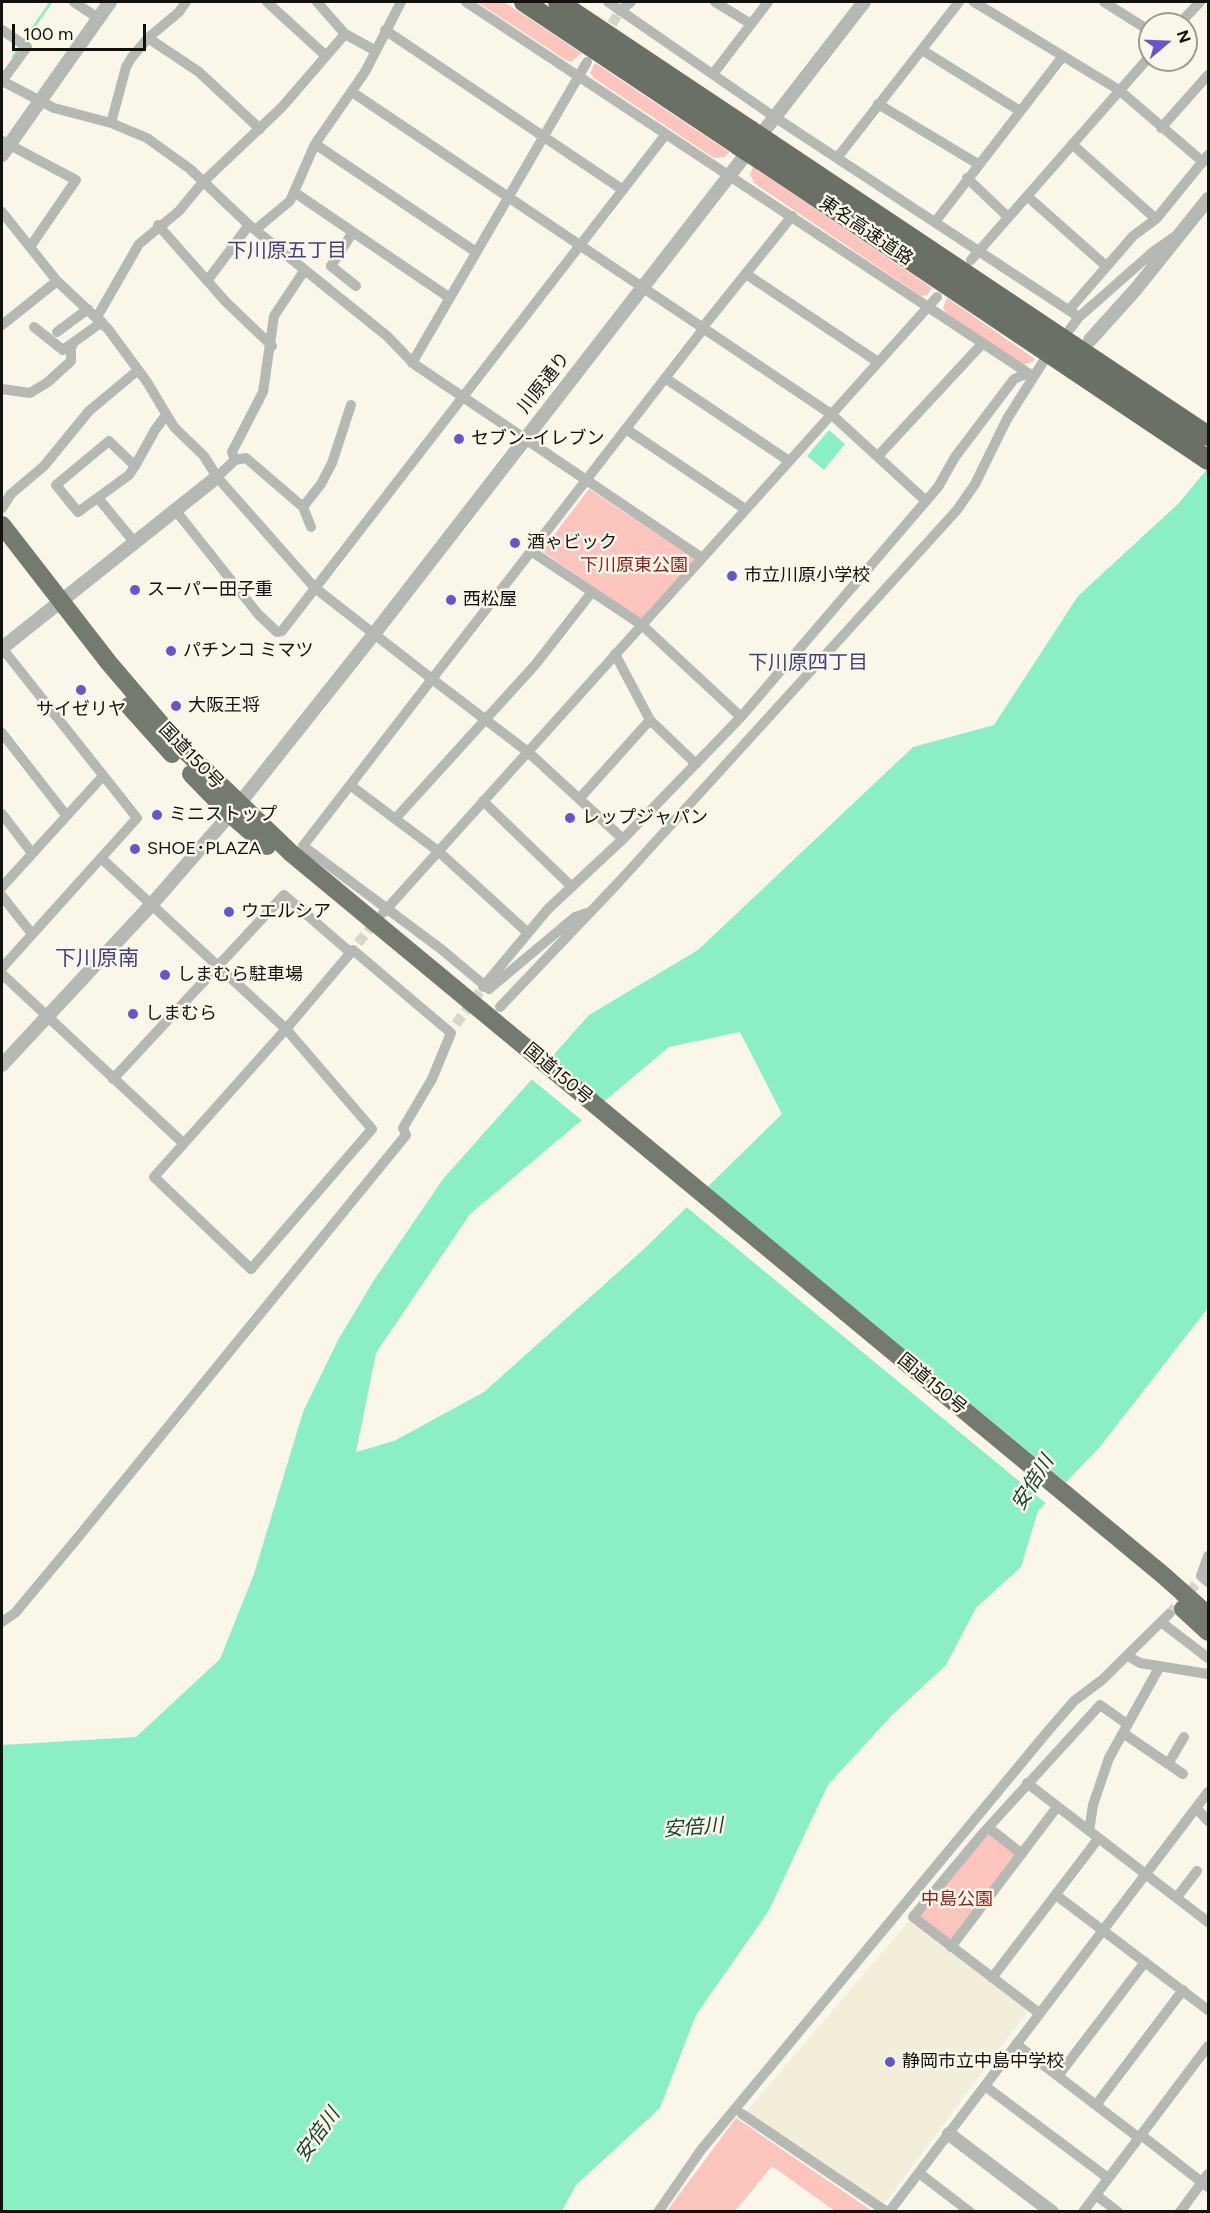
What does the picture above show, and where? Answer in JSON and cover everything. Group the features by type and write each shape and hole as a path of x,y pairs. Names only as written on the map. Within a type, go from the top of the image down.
{"highway":[{"name":"東名高速道路","path":"524,2 744,137"},
{"name":"東名高速道路","path":"558,2 744,137 1078,372 1209,460"},
{"name":"東名高速道路","path":"766,152 1091,349 1209,436"},
{"name":"国道150号","path":"2,525 57,605"},
{"name":"国道150号","path":"2,543 234,809 495,1021 1159,1579 1209,1626"},
{"name":"国道150号","path":"1159,1579 1209,1608"},
{"name":"国道150号","path":"1159,1579 1209,1616"},
{"name":"国道150号","path":"1159,1579 1209,1632"}],"street":[{"path":"74,2 98,18"},
{"path":"30,247 76,180 4,147 110,2"},
{"path":"111,123 126,67 148,38 179,12 186,2"},
{"path":"267,2 325,55"},
{"path":"317,2 345,34 376,51"},
{"path":"207,281 252,227 290,201 315,144 352,92 401,2"},
{"path":"466,2 1030,374"},
{"path":"608,2 773,116 1079,317"},
{"path":"620,11 631,2"},
{"path":"715,2 751,24"},
{"path":"713,74 768,2"},
{"name":"川原通り","path":"2,1065 152,904 234,809 374,634 773,116 864,2"},
{"path":"837,158 959,2"},
{"path":"974,2 1119,90 1161,128 1206,159 1156,219 1133,236 1069,310"},
{"path":"1104,2 1138,23"},
{"path":"2,30 27,47 2,81 39,100 75,114 111,123 147,138 190,169 252,227 387,336 412,363 702,558"},
{"path":"386,30 623,190"},
{"path":"34,327 63,350 75,342 99,319 134,249 158,225 179,211 199,190 203,182 260,129 345,34"},
{"path":"148,38 199,72 236,103 260,129"},
{"path":"922,50 1020,111"},
{"path":"935,222 1063,56"},
{"path":"412,363 587,62"},
{"path":"971,260 1138,69"},
{"path":"1161,128 1209,75"},
{"path":"352,92 831,414 926,501"},
{"path":"878,104 978,164"},
{"path":"176,511 258,614 277,632 282,631 666,134"},
{"path":"315,144 476,252"},
{"path":"1072,144 1156,219"},
{"path":"967,178 1008,217"},
{"path":"294,192 450,298"},
{"path":"1027,196 1106,266"},
{"path":"1091,349 1179,234 1209,199"},
{"path":"2,212 57,281 99,319 166,415 204,456 217,477 315,588 528,752 623,839"},
{"path":"590,912 575,917 489,989 482,989 441,949 384,911 303,846 792,216"},
{"path":"158,225 250,327 272,346"},
{"path":"353,232 331,266 356,286"},
{"path":"1070,329 1079,317 1154,251 1179,234"},
{"path":"235,460 232,452 263,392 272,346 272,325 277,307 304,271"},
{"path":"746,274 878,362"},
{"path":"4,319 57,281"},
{"path":"384,911 937,297"},
{"path":"57,332 88,309"},
{"path":"2,389 30,393 43,386 71,361 71,348 75,342"},
{"path":"878,456 982,344"},
{"path":"495,1021 590,912 957,510 975,484 1030,374 1043,362"},
{"path":"2,508 11,494 44,466 89,411 137,371"},
{"path":"482,989 527,932 571,886 623,839 741,717 926,501 993,405 1014,379 1030,374"},
{"path":"665,378 789,461"},
{"path":"303,507 327,474 351,405"},
{"path":"135,466 109,441 56,485 78,512 129,475 135,466 166,415"},
{"path":"626,429 745,509"},
{"path":"2,968 137,818 2,648 176,511 235,460 242,458 249,460 303,507 311,527"},
{"path":"98,498 135,543"},
{"path":"531,551 642,625 741,717"},
{"path":"395,819 535,665 591,592"},
{"path":"615,654 650,720 696,764"},
{"path":"579,799 650,720"},
{"path":"2,733 66,815"},
{"path":"2,887 103,776"},
{"path":"350,785 438,851 527,932"},
{"path":"483,801 571,886"},
{"path":"2,814 32,853"},
{"path":"101,858 286,1029 372,1129 251,1269 153,1177 286,1029 354,949"},
{"path":"2,1622 15,1613 75,1541 405,1135 403,1128 432,1079 454,1029 284,895 113,1078"},
{"path":"2,896 32,934"},
{"path":"2,974 45,1017 183,1143"},
{"path":"1202,1581 1209,1556"},
{"path":"658,2211 701,2150 1074,1701 1128,1656 1165,1618 1209,1658"},
{"path":"1128,1656 1132,1660 1209,1674"},
{"path":"1089,1831 1093,1805 1109,1758 1160,1666"},
{"path":"1039,2013 913,1917 1027,1783 1100,1705 1168,1764 1183,1774"},
{"path":"1168,1764 1184,1737"},
{"path":"1027,1783 1098,1839 1208,1920"},
{"path":"742,2115 888,2211 1209,1791"},
{"path":"951,1947 1057,1807"},
{"path":"1196,1809 1209,1821"},
{"path":"989,1828 1022,1854"},
{"path":"992,1978 1098,1839"},
{"path":"1177,1897 1197,1871"},
{"path":"1056,1895 1209,2010"},
{"path":"1058,2076 1145,1962"},
{"path":"1096,2105 1183,1990"},
{"path":"1016,2044 1140,2137 1206,2181 1180,2211"},
{"path":"1083,2211 1209,2046"},
{"path":"985,2086 1108,2178"},
{"path":"949,2134 1052,2211"},
{"path":"919,2173 970,2211"},
{"path":"1096,2194 1118,2211"}],"shaded area":[{"name":"静岡市立中島中学校","path":"909,1921 1028,2011 886,2202 882,2202 746,2112"}],"green space":[{"path":"477,2 504,2 581,53 572,62 566,60"},
{"path":"595,63 729,152 725,157 714,158 594,78 590,73"},
{"path":"753,167 932,288 927,295 921,296 754,183 750,174"},
{"path":"947,298 1035,359 1022,365 946,313 943,308"},
{"name":"下川原東公園","path":"589,489 695,559 644,618 639,618 542,551"},
{"name":"中島公園","path":"990,1833 1015,1851 1015,1856 953,1938 948,1939 920,1918 920,1914"},
{"path":"736,2118 872,2211 835,2211 772,2166 735,2211 667,2211"}],"water":[{"path":"829,430 845,444 824,470 807,456"},
{"name":"安倍川","path":"1208,468 1208,1308 1099,1448 1038,1511 1021,1567 976,1608 946,1665 892,1715 828,1785 768,1912 696,2015 660,2108 576,2185 562,2211 2,2212 2,1745 136,1737 220,1659 254,1574 303,1412 338,1340 374,1280 443,1179 589,1015 698,950 913,747 994,725 1078,596 1178,504","holes":["740,1032 782,1114 644,1249 484,1392 394,1441 356,1452 376,1353 470,1214 669,1047"]}],"pier":[{"path":"549,1056 606,1104 584,1122 530,1078"},
{"path":"705,1185 1068,1484 1048,1505 684,1205"}],"waterway":[{"path":"13,57 51,2"}],"tunnel":[{"path":"604,37 620,11"},
{"path":"358,943 377,920"},
{"path":"456,1024 481,990"},
{"path":"1169,1614 1197,1583"}],"place":[{"name":"セブン-イレブン","path":"459,439"},
{"name":"酒ゃビック","path":"515,543"},
{"name":"市立川原小学校","path":"732,576"},
{"name":"スーパー田子重","path":"135,590"},
{"name":"西松屋","path":"451,600"},
{"name":"パチンコ ミマツ","path":"171,651"},
{"name":"サイゼリヤ","path":"81,690"},
{"name":"大阪王将","path":"176,706"},
{"name":"ミニストップ","path":"157,815"},
{"name":"レップジャパン","path":"570,818"},
{"name":"SHOE･PLAZA","path":"135,849"},
{"name":"ウエルシア","path":"229,912"},
{"name":"しまむら駐車場","path":"165,975"},
{"name":"しまむら","path":"133,1014"},
{"name":"静岡市立中島中学校","path":"890,2062"}],"district":[{"name":"下川原五丁目","path":"287,251"},
{"name":"下川原四丁目","path":"808,663"},
{"name":"下川原南","path":"97,959"}]}
